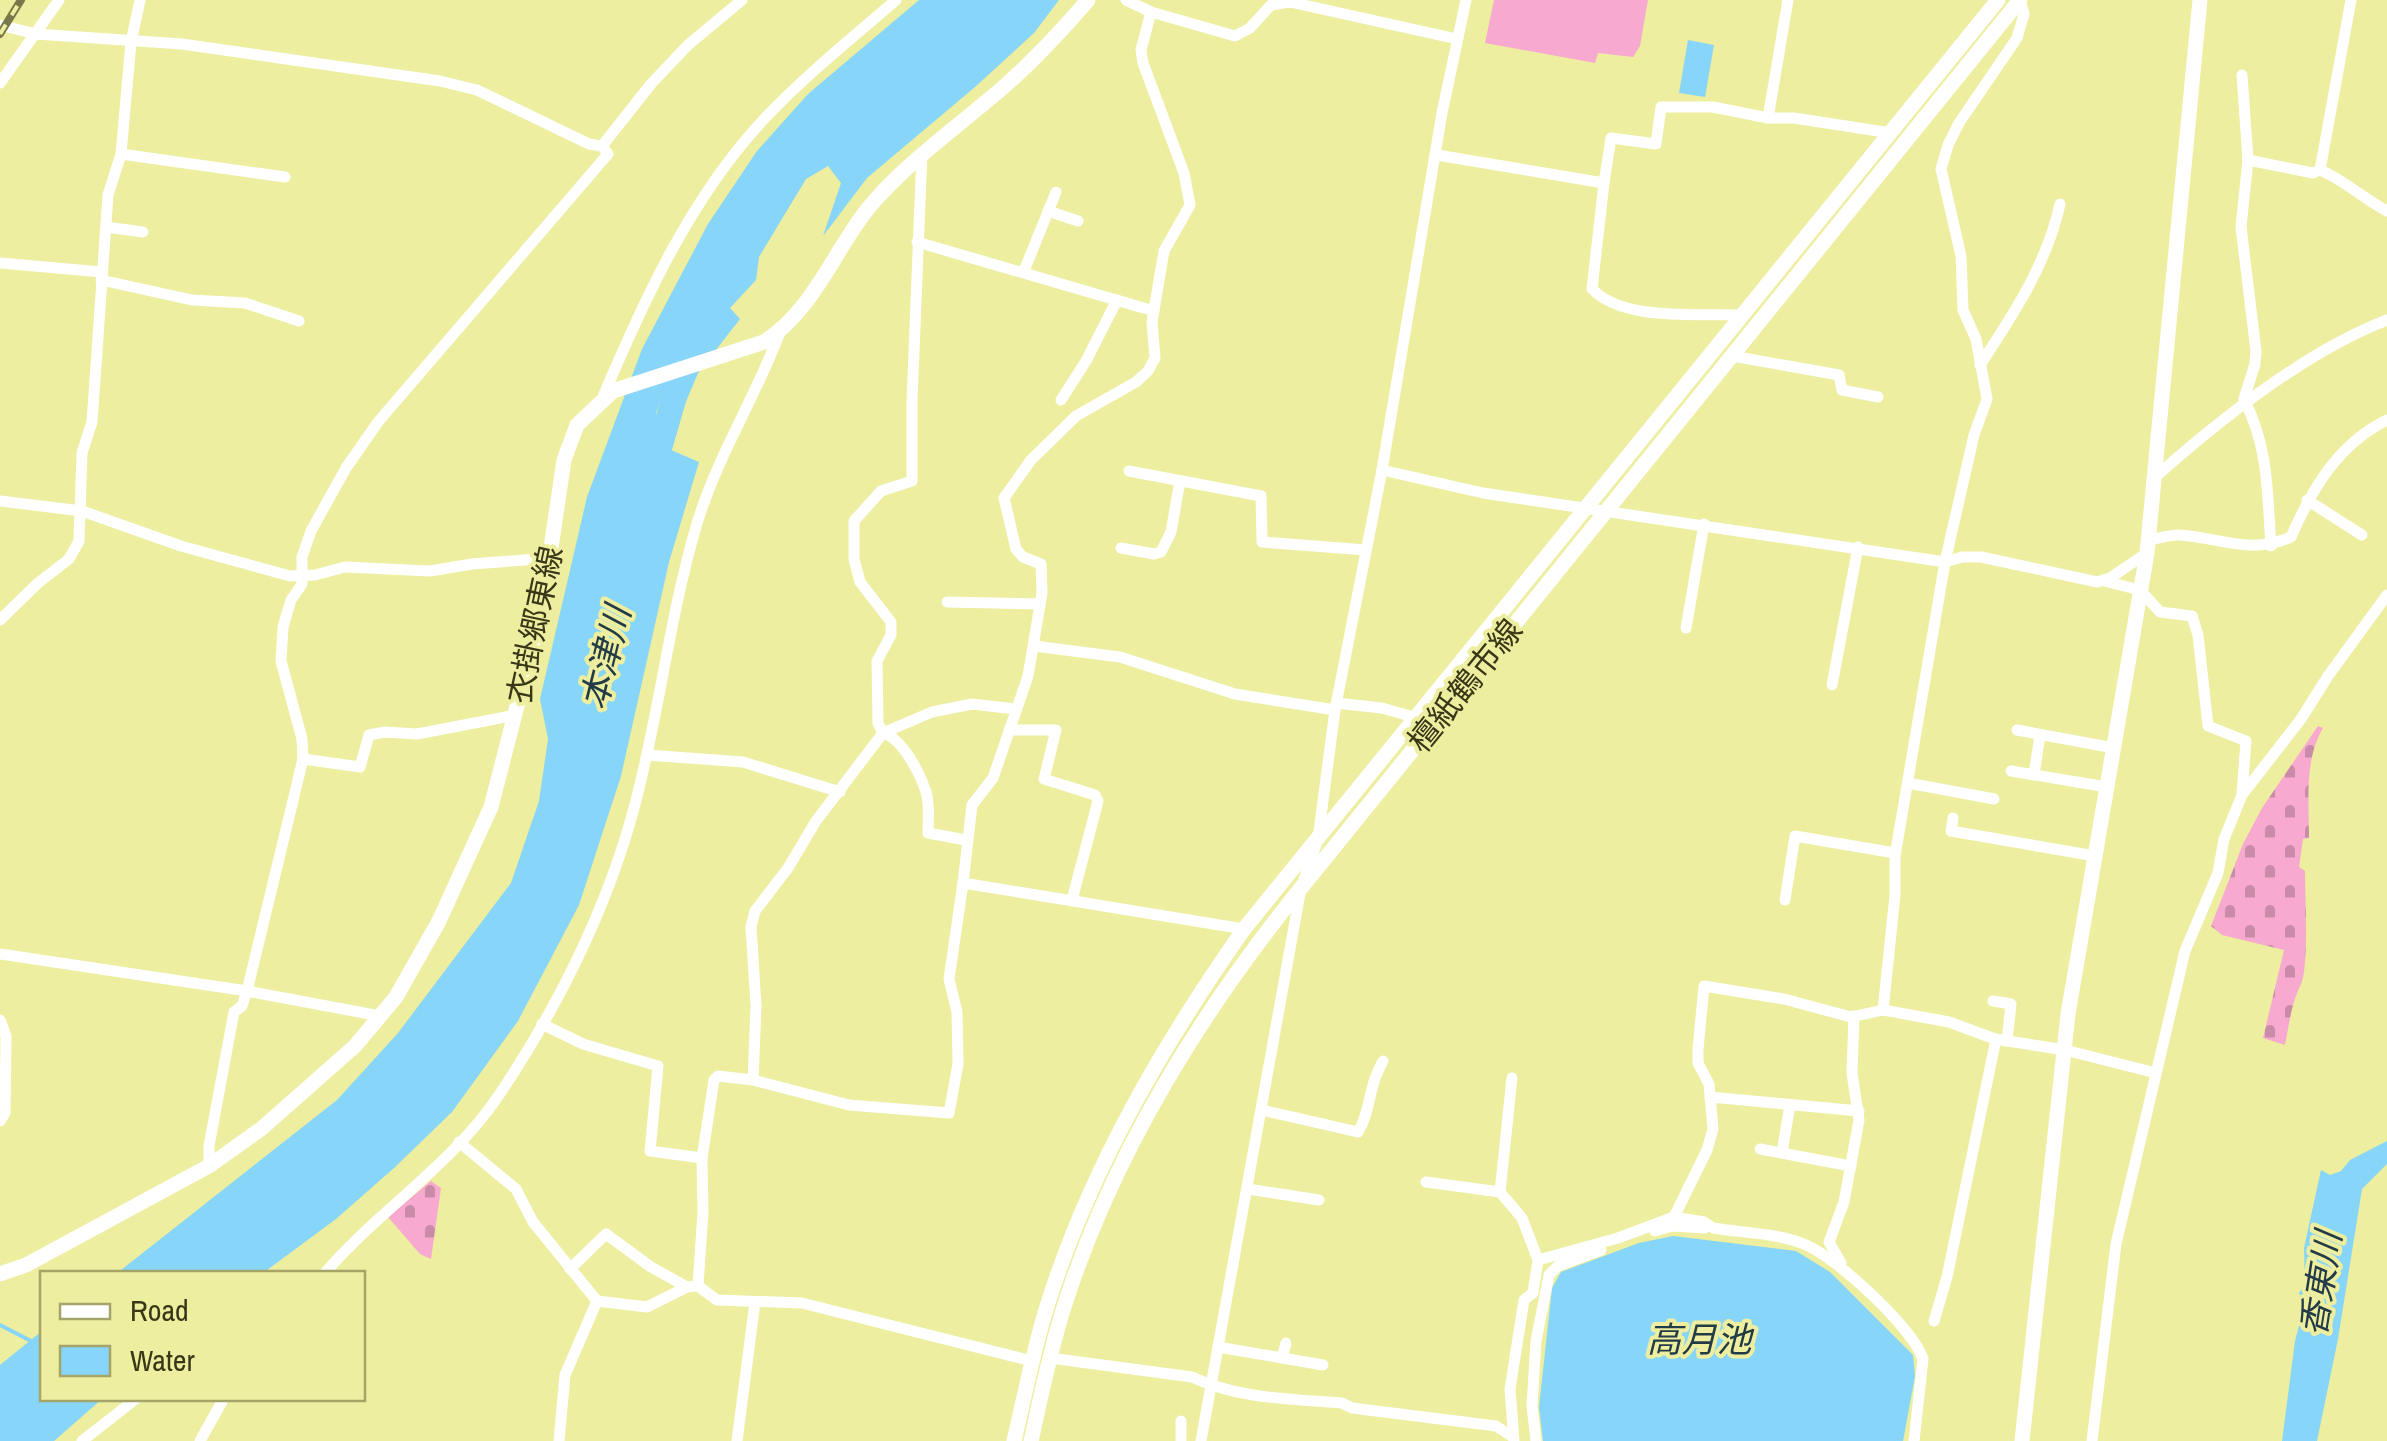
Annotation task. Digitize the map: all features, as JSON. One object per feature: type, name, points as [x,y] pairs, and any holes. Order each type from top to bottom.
[{"type":"main road","points":[[607,395],[764,342],[780,332],[821,283],[855,224],[922,153],[1008,83],[1088,0]]},
{"type":"main road","name":"檀紙鶴市線","points":[[1014,1441],[1049,1299],[1075,1229],[1160,1056],[1244,929],[1998,0]]},
{"type":"main road","name":"檀紙鶴市線","points":[[1031,1441],[1065,1304],[1134,1140],[1214,1002],[1301,888],[2020,0]]},
{"type":"main road","points":[[2022,1441],[2064,1050],[2148,546],[2200,0]]},
{"type":"main road","name":"衣掛郷東線","points":[[0,1274],[26,1265],[209,1166],[261,1129],[355,1046],[396,997],[473,851],[491,807],[551,558],[564,460],[577,425],[607,395]]},
{"type":"street","points":[[0,83],[59,0]]},
{"type":"street","points":[[0,620],[38,582],[70,559],[79,541],[82,453],[92,422],[108,195],[121,154],[131,42],[140,0]]},
{"type":"street","points":[[602,146],[688,45],[742,0]]},
{"type":"street","points":[[607,395],[689,219],[726,166],[765,118],[896,0]]},
{"type":"street","points":[[1126,0],[1151,12],[1235,36],[1250,28],[1271,5],[1290,2],[1316,3],[1457,39]]},
{"type":"street","points":[[1200,1441],[1301,888],[1318,840],[1336,707],[1466,0]]},
{"type":"street","points":[[1768,118],[1788,0]]},
{"type":"street","points":[[1883,1010],[1896,853],[1944,562],[1974,435],[1987,399],[1976,339],[1963,310],[1960,256],[1941,169],[1959,122],[2017,38],[2024,14],[2020,0]]},
{"type":"street","points":[[2320,170],[2352,0]]},
{"type":"street","points":[[692,1287],[703,1212],[702,1158],[714,1080],[718,1076],[753,1080],[849,1105],[949,1113],[958,1064],[957,1012],[950,980],[966,840],[972,806],[993,778],[1028,676],[1044,571],[1042,564],[1023,557],[1016,549],[1004,498],[1031,460],[1076,416],[1148,372],[1155,358],[1154,311],[1164,251],[1190,205],[1184,173],[1143,64],[1141,50],[1151,12]]},
{"type":"street","points":[[0,25],[36,34],[182,44],[440,81],[476,90],[589,144],[602,146],[608,154],[378,422],[310,531],[302,557],[304,576],[291,600],[284,626],[281,661],[302,739],[303,758],[247,991],[242,1006],[234,1012],[209,1146],[209,1166]]},
{"type":"street","points":[[2242,74],[2248,160],[2241,226],[2256,351],[2246,402],[2258,424],[2265,454],[2271,546]]},
{"type":"street","points":[[1742,315],[1676,317],[1602,300],[1592,289],[1611,138],[1656,144],[1660,107],[1712,107],[1891,133]]},
{"type":"street","points":[[882,733],[878,723],[877,661],[891,635],[892,622],[860,582],[854,559],[854,521],[881,490],[912,481],[922,153]]},
{"type":"street","points":[[121,154],[285,177]]},
{"type":"street","points":[[1437,155],[1604,183]]},
{"type":"street","points":[[2248,160],[2312,173],[2320,170],[2387,210]]},
{"type":"street","points":[[1024,271],[1056,192]]},
{"type":"street","points":[[1980,365],[2010,321],[2052,240],[2060,204]]},
{"type":"street","points":[[1048,211],[1078,221]]},
{"type":"street","points":[[106,228],[144,232]]},
{"type":"street","points":[[917,242],[1154,311]]},
{"type":"street","points":[[0,264],[101,276],[192,300],[245,303],[299,322]]},
{"type":"street","points":[[1061,400],[1117,300]]},
{"type":"street","points":[[2152,480],[2246,402],[2356,334],[2387,320]]},
{"type":"street","points":[[327,1271],[488,1112],[542,1024],[606,894],[647,756],[696,527],[714,471],[780,332]]},
{"type":"street","points":[[1732,356],[1838,375],[1842,390],[1878,397]]},
{"type":"street","points":[[2104,581],[2148,546],[2175,534],[2243,546],[2271,546],[2291,538],[2308,500],[2332,464],[2356,439],[2387,420]]},
{"type":"street","points":[[1129,470],[1260,496],[1262,542],[1366,550]]},
{"type":"street","points":[[1382,470],[1483,493],[1944,562],[1982,557],[2140,590],[2160,612],[2192,616],[2198,635],[2208,726],[2246,742],[2242,796]]},
{"type":"street","points":[[1121,548],[1161,552],[1171,532],[1180,482]]},
{"type":"street","points":[[2308,500],[2362,536]]},
{"type":"street","points":[[0,501],[82,511],[180,546],[304,576],[345,567],[430,572],[472,564],[551,558]]},
{"type":"street","points":[[1686,628],[1704,524]]},
{"type":"street","points":[[1832,686],[1858,547]]},
{"type":"street","points":[[2092,1441],[2116,1244],[2186,952],[2218,873],[2224,839],[2242,796],[2387,595]]},
{"type":"street","points":[[946,602],[1040,604]]},
{"type":"street","points":[[1034,646],[1120,657],[1235,694],[1336,707],[1382,708],[1417,718]]},
{"type":"street","points":[[753,1080],[756,1020],[751,928],[755,911],[882,733],[932,712],[972,704],[1014,709]]},
{"type":"street","points":[[303,758],[360,767],[369,735],[417,734],[516,715]]},
{"type":"street","points":[[1010,730],[1056,730],[1044,778],[1087,791],[1098,801],[1072,900]]},
{"type":"street","points":[[2017,730],[2114,748]]},
{"type":"street","points":[[882,733],[891,735],[900,746],[926,789],[928,833],[966,840]]},
{"type":"street","points":[[2034,774],[2040,734]]},
{"type":"street","points":[[647,756],[743,762],[840,792]]},
{"type":"street","points":[[2011,770],[2107,787]]},
{"type":"street","points":[[1908,783],[1994,799]]},
{"type":"street","points":[[1953,818],[1951,831],[2095,856]]},
{"type":"street","points":[[1785,900],[1795,836],[1896,853]]},
{"type":"street","points":[[963,883],[1244,929]]},
{"type":"street","points":[[0,954],[247,991],[380,1016]]},
{"type":"street","points":[[1674,1217],[1707,1150],[1713,1129],[1710,1096],[1698,1048],[1704,986],[1784,998],[1854,1016],[1883,1010],[1948,1022],[2001,1040],[2064,1050],[2156,1074]]},
{"type":"street","points":[[1934,1320],[2011,1004],[1993,1001]]},
{"type":"street","points":[[1846,1273],[1828,1242],[1844,1202],[1858,1111],[1852,1073],[1854,1016]]},
{"type":"street","points":[[0,1020],[6,1036],[5,1112],[0,1121]]},
{"type":"street","points":[[542,1024],[584,1044],[658,1066],[650,1150],[702,1158]]},
{"type":"street","points":[[1262,1110],[1358,1132],[1372,1079],[1384,1061]]},
{"type":"street","points":[[1500,1192],[1512,1078]]},
{"type":"street","points":[[1710,1096],[1858,1111]]},
{"type":"street","points":[[1782,1152],[1790,1105]]},
{"type":"street","points":[[459,1142],[516,1190],[533,1222],[597,1301],[647,1307],[692,1287]]},
{"type":"street","points":[[1760,1149],[1850,1166]]},
{"type":"street","points":[[1426,1182],[1500,1192],[1522,1218],[1538,1260],[1533,1292],[1524,1300],[1510,1389],[1514,1439]]},
{"type":"street","points":[[1248,1189],[1319,1200]]},
{"type":"street","points":[[1536,1441],[1532,1406],[1536,1341],[1549,1275],[1558,1266],[1605,1248],[1618,1238],[1674,1217],[1704,1222],[1714,1228]]},
{"type":"street","points":[[1538,1260],[1672,1226],[1714,1228],[1804,1244],[1880,1302],[1920,1348],[1924,1369],[1914,1441]]},
{"type":"street","points":[[570,1269],[606,1234],[651,1267],[717,1300],[802,1304],[1032,1362]]},
{"type":"street","points":[[559,1441],[565,1375],[597,1301]]},
{"type":"street","points":[[737,1441],[756,1302]]},
{"type":"street","points":[[1282,1358],[1286,1343]]},
{"type":"street","points":[[1218,1348],[1322,1365]]},
{"type":"street","points":[[1050,1358],[1192,1378],[1211,1386],[1496,1426],[1514,1439]]},
{"type":"street","points":[[82,1441],[133,1401]]},
{"type":"street","points":[[200,1441],[222,1401]]},
{"type":"street","points":[[1181,1441],[1178,1440],[1182,1421]]},
{"type":"green space","points":[[1494,0],[1648,0],[1640,46],[1633,57],[1598,53],[1595,63],[1485,43]]},
{"type":"green space","points":[[2318,726],[2323,728],[2310,767],[2309,838],[2303,839],[2299,867],[2305,871],[2305,962],[2285,1045],[2263,1038],[2284,950],[2222,935],[2211,926],[2243,844],[2262,808]]},
{"type":"green space","points":[[431,1181],[441,1188],[431,1259],[420,1254],[388,1217]]},
{"type":"water","points":[[919,0],[1059,0],[1034,33],[867,178],[823,236],[841,183],[828,166],[806,179],[759,257],[756,280],[730,308],[740,319],[687,387],[664,391],[656,413],[657,440],[699,462],[669,562],[621,776],[579,905],[518,1021],[452,1112],[336,1219],[266,1271],[120,1271],[337,1100],[398,1033],[511,883],[539,801],[548,739],[540,699],[587,497],[642,349],[708,224],[757,151],[808,94]]},
{"type":"water","points":[[1688,40],[1714,45],[1705,97],[1679,93]]},
{"type":"water","name":"香東川","points":[[2387,1141],[2387,1164],[2362,1189],[2317,1441],[2282,1441],[2295,1341],[2304,1307],[2299,1293],[2305,1284],[2304,1248],[2321,1170],[2330,1175],[2341,1171],[2350,1160]]},
{"type":"water","name":"高月池","points":[[1673,1236],[1796,1251],[1830,1272],[1913,1355],[1915,1376],[1903,1441],[1543,1441],[1539,1407],[1552,1288],[1561,1272],[1639,1243]]},
{"type":"water","points":[[40,1333],[40,1401],[100,1401],[54,1441],[0,1441],[0,1365]]},
{"type":"waterway","name":"本津川","points":[[652,474],[674,398],[690,360]]},
{"type":"waterway","points":[[0,1325],[31,1341]]},
{"type":"railway","points":[[0,34],[21,0]]}]
